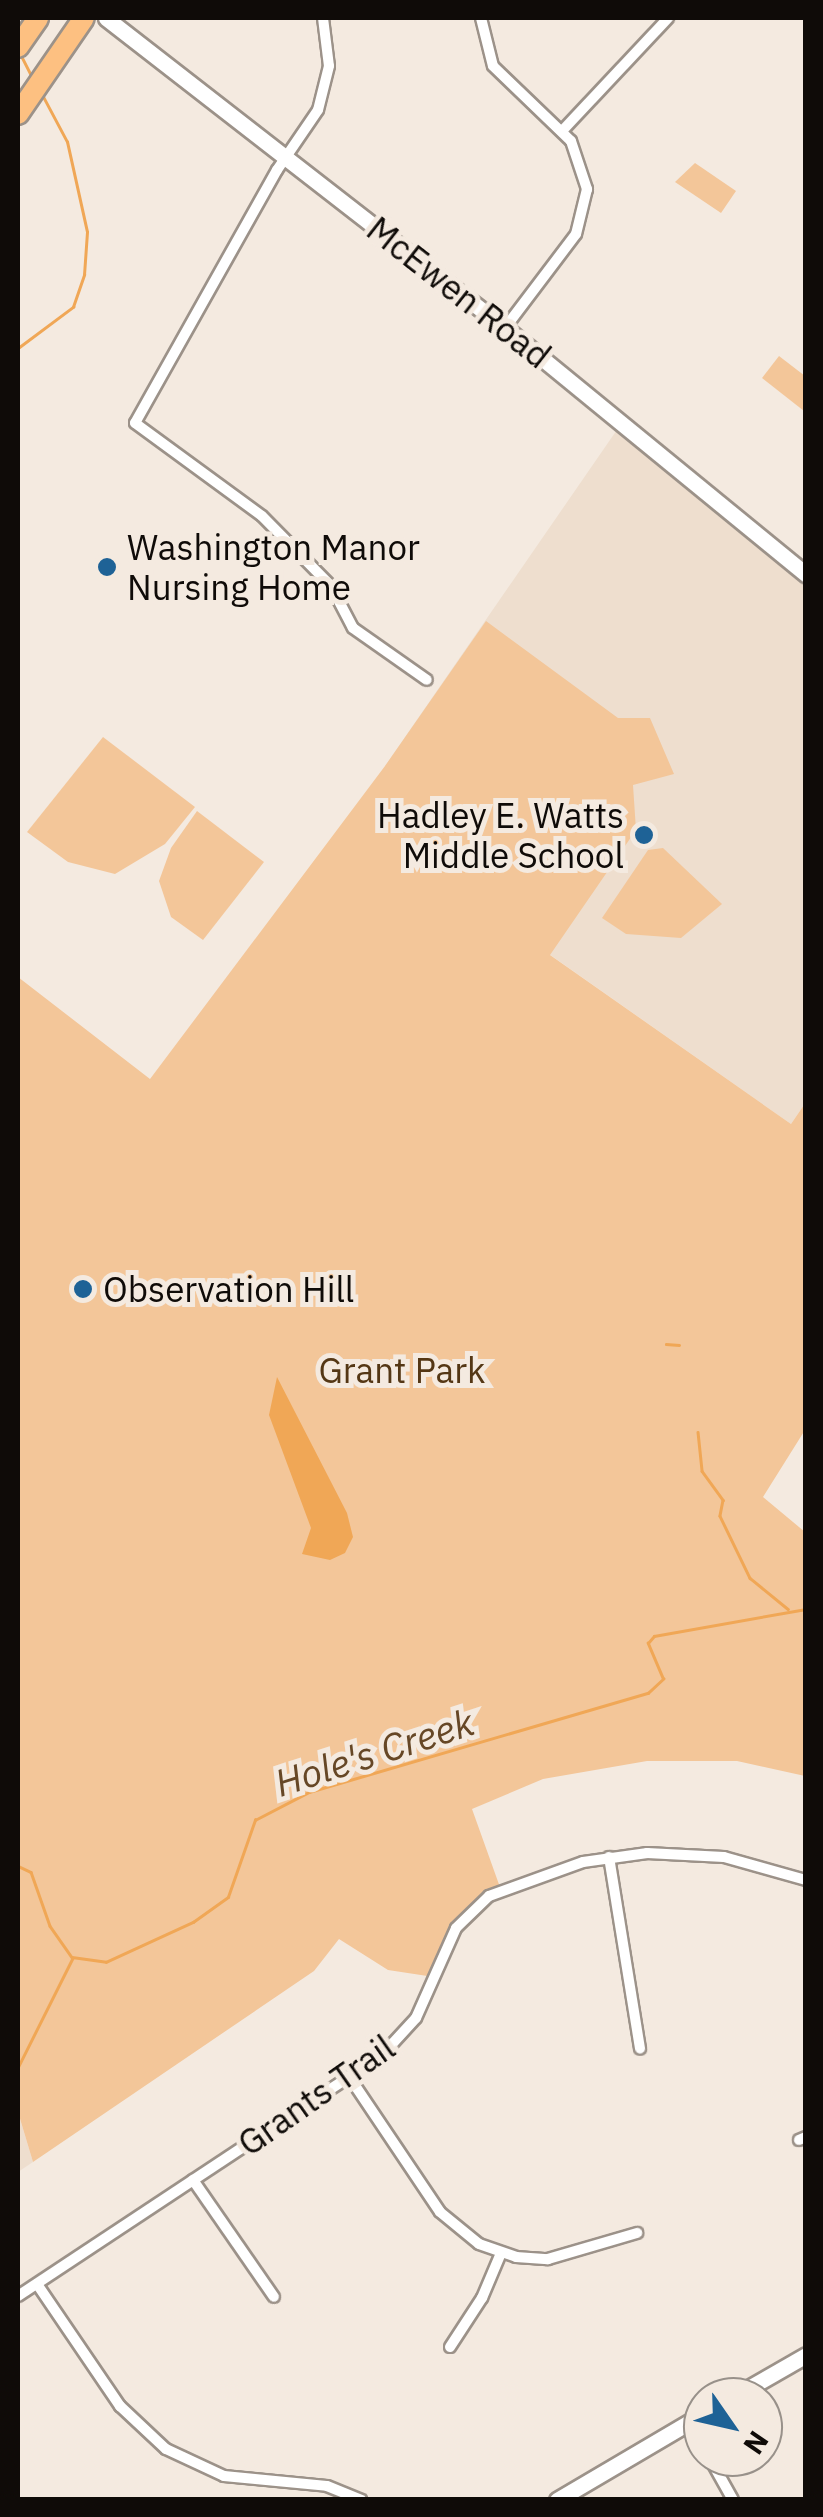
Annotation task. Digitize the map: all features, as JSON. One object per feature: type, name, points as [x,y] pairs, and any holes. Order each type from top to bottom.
[{"type":"highway","points":[[18,114],[84,18]]},
{"type":"highway","points":[[18,46],[36,20]]},
{"type":"street","name":"McEwen Road","points":[[106,18],[505,328],[806,574]]},
{"type":"street","points":[[323,18],[325,92],[136,423],[262,516],[331,586],[353,628],[427,680]]},
{"type":"street","points":[[481,18],[494,66],[562,131],[586,177],[582,222],[505,328]]},
{"type":"street","points":[[562,131],[668,18]]},
{"type":"street","name":"Grants Trail","points":[[18,2296],[350,2078],[407,2030],[448,1942],[475,1906],[501,1890],[609,1856],[703,1854],[806,1880]]},
{"type":"street","points":[[609,1856],[640,2049]]},
{"type":"street","points":[[350,2078],[440,2212],[501,2253],[564,2256],[637,2234]]},
{"type":"street","points":[[193,2180],[274,2297]]},
{"type":"street","points":[[450,2347],[501,2253]]},
{"type":"street","points":[[37,2284],[120,2406],[166,2448],[224,2476],[327,2486],[361,2500]]},
{"type":"street","points":[[767,2377],[806,2355]]},
{"type":"street","points":[[557,2500],[683,2426]]},
{"type":"street","points":[[721,2477],[734,2500]]},
{"type":"shaded area","name":"Hadley E. Watts Middle School","points":[[621,424],[805,574],[806,1102],[791,1124],[549,954],[580,903],[385,766]]},
{"type":"shaded area","points":[[277,1377],[347,1513],[353,1537],[345,1553],[330,1560],[302,1554],[311,1528],[269,1415]]},
{"type":"shaded area","points":[[18,2112],[33,2162],[18,2172]]},
{"type":"green space","points":[[695,163],[736,191],[721,213],[675,182]]},
{"type":"green space","points":[[779,356],[805,376],[804,411],[762,378]]},
{"type":"green space","name":"Grant Park","points":[[486,621],[618,718],[650,718],[674,774],[633,785],[636,830],[550,955],[791,1124],[806,1102],[805,1430],[763,1497],[805,1532],[805,1776],[737,1761],[647,1761],[543,1779],[472,1809],[501,1890],[465,1916],[434,1977],[388,1970],[339,1939],[314,1971],[33,2162],[18,2112],[18,977],[150,1079],[385,766]]},
{"type":"green space","points":[[103,737],[195,807],[165,844],[115,874],[68,862],[27,832]]},
{"type":"green space","points":[[197,811],[264,862],[203,940],[171,917],[159,881],[171,848]]},
{"type":"green space","points":[[663,848],[722,904],[681,938],[626,934],[602,918],[648,850]]},
{"type":"waterway","name":"Hole's Creek","points":[[21,55],[33,79]]},
{"type":"waterway","name":"Hole's Creek","points":[[18,348],[73,307],[84,275],[87,232],[67,142],[42,95]]},
{"type":"waterway","points":[[666,1344],[679,1345]]},
{"type":"waterway","points":[[698,1432],[702,1471],[723,1500],[720,1516],[750,1578],[788,1609]]},
{"type":"waterway","name":"Hole's Creek","points":[[18,1866],[31,1872],[50,1926],[72,1957],[106,1962],[193,1922],[228,1897],[255,1820],[309,1792],[648,1693],[663,1679],[648,1643],[654,1636],[806,1609]]},
{"type":"waterway","points":[[18,2067],[72,1959]]},
{"type":"place","name":"Washington Manor Nursing Home","points":[[107,567]]},
{"type":"place","name":"Hadley E. Watts Middle School","points":[[644,835]]},
{"type":"place","name":"Observation Hill","points":[[83,1289]]}]
